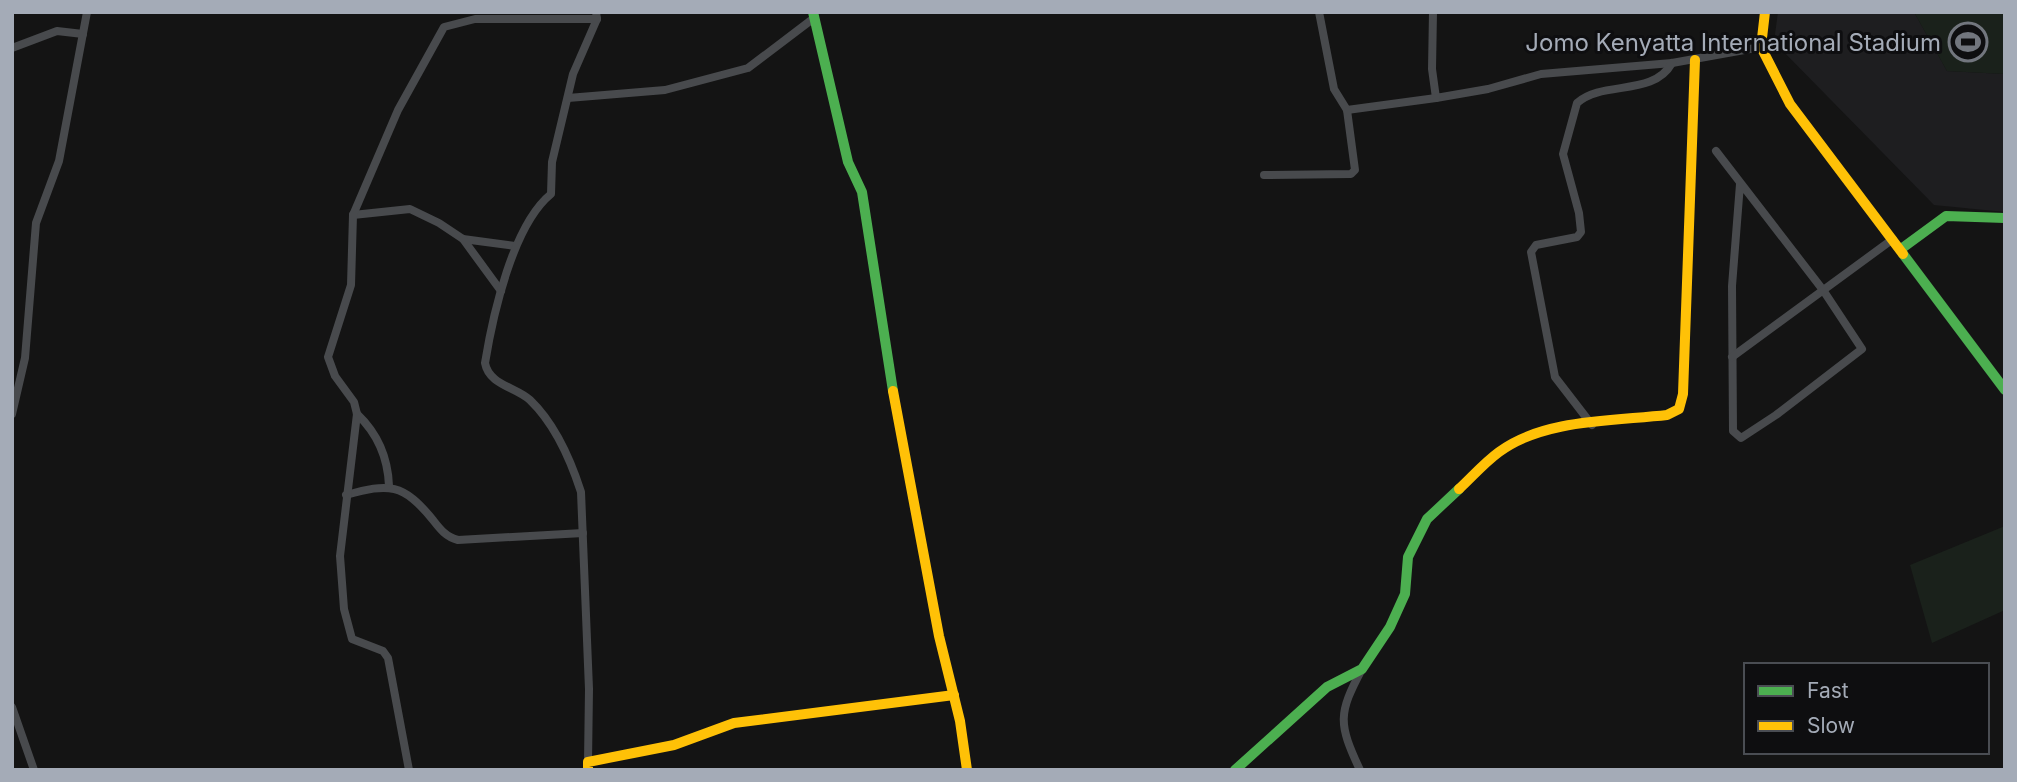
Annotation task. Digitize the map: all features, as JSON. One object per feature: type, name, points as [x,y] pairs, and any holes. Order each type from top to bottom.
[{"type":"street","points":[[12,414],[25,358],[36,223],[59,161],[87,12]]},
{"type":"street","points":[[1264,175],[1353,173],[1346,110],[1334,89],[1318,12]]},
{"type":"street","points":[[1433,12],[1432,69],[1436,98]]},
{"type":"street","points":[[1765,12],[1761,47],[1790,104],[1901,248],[2005,390]]},
{"type":"street","points":[[568,98],[665,90],[748,68],[813,15],[848,162],[862,192],[884,342],[967,770]]},
{"type":"street","points":[[410,770],[388,658],[383,651],[365,647],[352,639],[344,609],[340,556],[357,414],[354,402],[335,376],[328,356],[351,285],[353,215],[398,110],[444,27],[475,19],[597,16],[573,75],[552,162],[551,194],[538,204],[532,221],[515,246],[501,291],[488,348],[486,370],[497,381],[530,400],[562,448],[581,492],[589,689],[588,766],[674,745],[734,723],[954,695]]},
{"type":"street","points":[[12,48],[57,31],[83,34]]},
{"type":"street","points":[[1346,110],[1488,89],[1541,74],[1672,63],[1761,47]]},
{"type":"street","points":[[1360,770],[1343,724],[1343,708],[1362,669],[1390,627],[1405,594],[1408,557],[1427,519],[1512,443],[1539,432],[1675,413],[1682,401],[1695,60]]},
{"type":"street","points":[[1592,425],[1555,377],[1531,252],[1536,245],[1577,237],[1581,232],[1579,213],[1563,153],[1577,103],[1593,94],[1659,79],[1672,63]]},
{"type":"street","points":[[1716,151],[1823,290],[1862,351],[1742,438],[1736,436],[1733,431],[1732,358],[1732,286],[1740,184]]},
{"type":"street","points":[[353,215],[410,209],[439,223],[464,239],[501,291]]},
{"type":"street","points":[[1901,248],[1946,216],[2005,218]]},
{"type":"street","points":[[464,239],[515,246]]},
{"type":"street","points":[[1732,358],[1893,239]]},
{"type":"street","points":[[357,414],[366,423],[385,458],[388,486]]},
{"type":"street","points":[[346,495],[388,486],[408,496],[444,534],[454,539],[583,533]]},
{"type":"street","points":[[1235,770],[1327,687],[1362,669]]},
{"type":"street","points":[[12,707],[34,770]]},
{"type":"shaded area","points":[[1778,12],[1914,12],[1947,71],[2005,74],[2005,212],[1934,205],[1774,42]]},
{"type":"shaded area","name":"Jomo Kenyatta International Stadium","points":[[1914,12],[2005,12],[2005,74],[1947,71]]},
{"type":"shaded area","points":[[2005,526],[2005,610],[1932,643],[1910,565]]},
{"type":"traffic: fast","points":[[813,12],[848,162],[862,192],[893,391]]},
{"type":"traffic: fast","points":[[1901,249],[1946,216],[2005,218]]},
{"type":"traffic: fast","points":[[1903,254],[2005,390]]},
{"type":"traffic: fast","points":[[1235,770],[1327,687],[1362,669],[1390,627],[1405,594],[1408,557],[1427,519],[1459,489]]},
{"type":"traffic: slow","points":[[1765,12],[1761,47],[1790,104],[1903,254]]},
{"type":"traffic: slow","points":[[1459,489],[1499,452],[1536,433],[1580,423],[1667,415],[1679,409],[1683,394],[1695,60]]},
{"type":"traffic: slow","points":[[893,391],[939,636],[960,721],[967,770]]},
{"type":"traffic: slow","points":[[588,770],[588,762],[674,745],[734,723],[954,695]]},
{"type":"place","name":"Jomo Kenyatta International Stadium","points":[[1968,42]]}]
